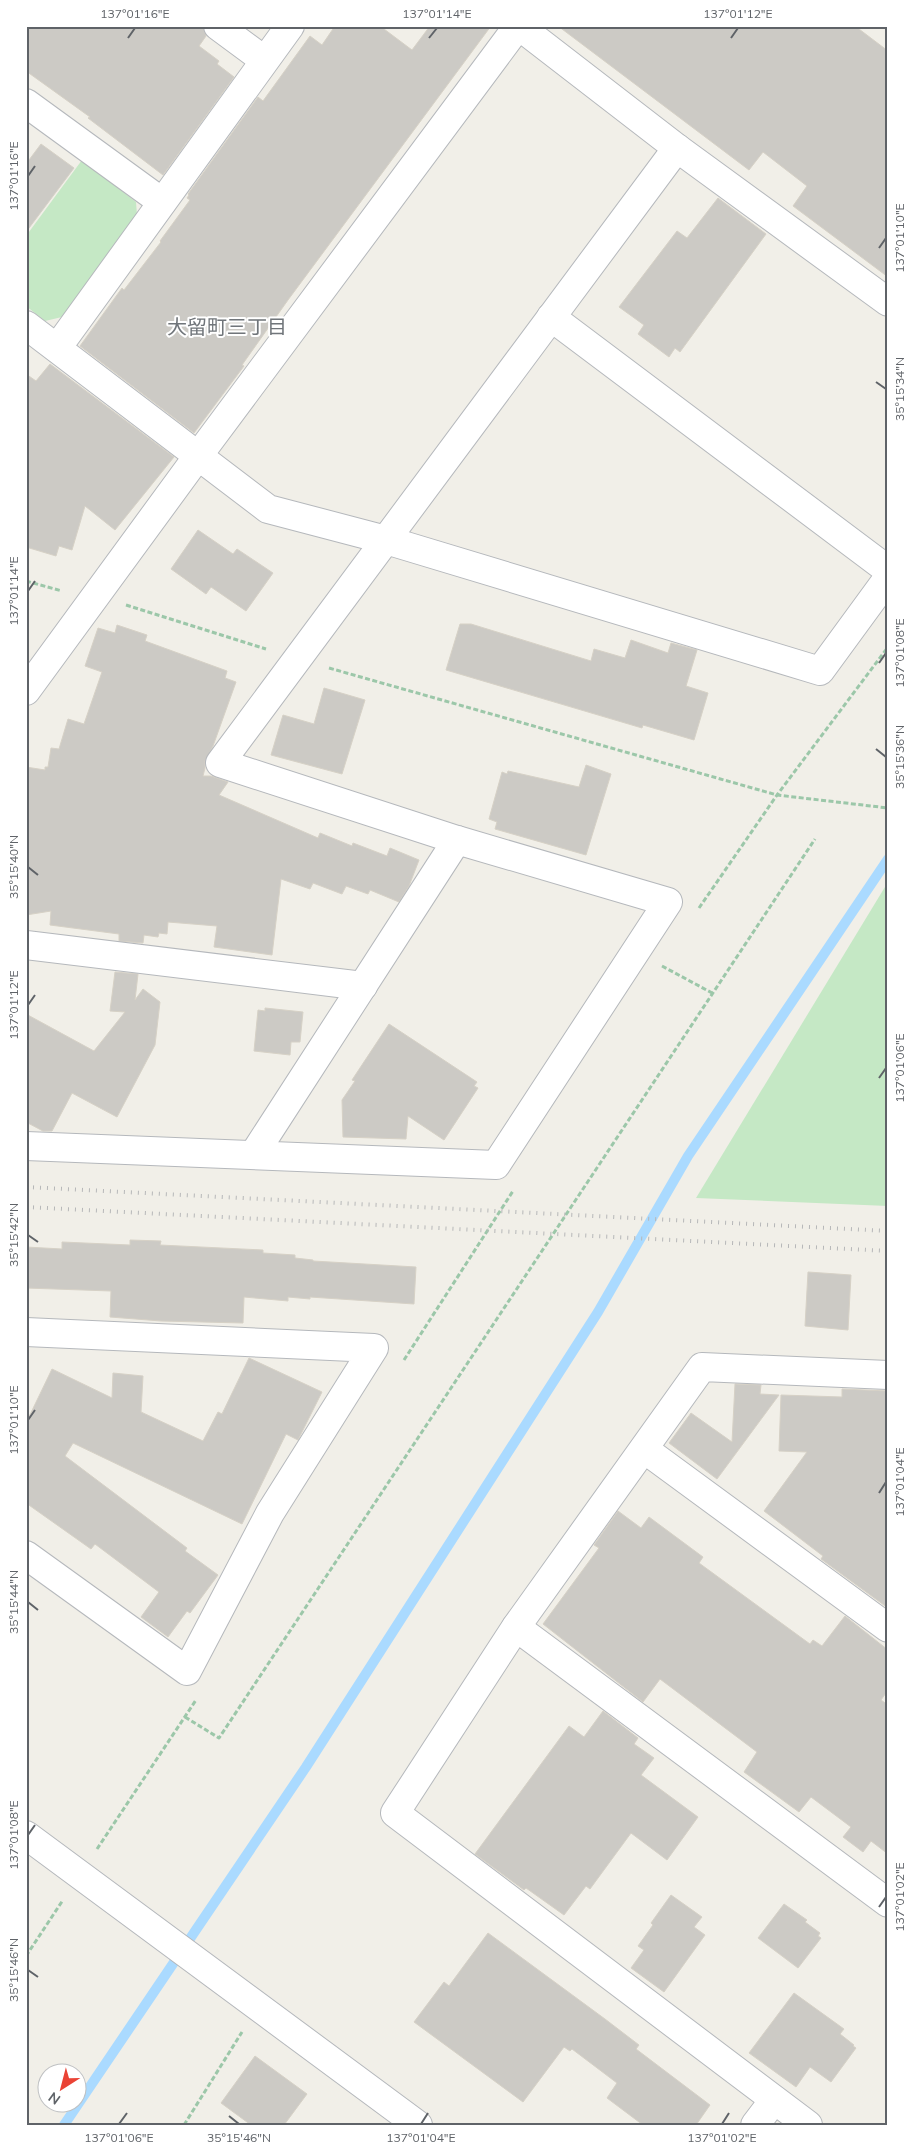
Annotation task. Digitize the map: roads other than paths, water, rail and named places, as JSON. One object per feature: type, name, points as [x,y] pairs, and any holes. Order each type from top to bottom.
[{"type":"street","points":[[218,26],[264,60]]},
{"type":"street","points":[[57,348],[290,26]]},
{"type":"street","points":[[26,691],[518,26],[677,148],[888,302]]},
{"type":"street","points":[[26,103],[162,202]]},
{"type":"street","points":[[26,1146],[496,1165],[668,902],[457,840],[220,763],[677,148]]},
{"type":"street","points":[[551,317],[888,570]]},
{"type":"street","points":[[26,325],[268,509],[386,540],[820,671],[888,578]]},
{"type":"street","points":[[254,1154],[457,840]]},
{"type":"street","points":[[26,945],[362,986]]},
{"type":"street","points":[[26,1332],[374,1348],[270,1513],[187,1671],[26,1555]]},
{"type":"street","points":[[808,2125],[395,1813],[516,1628],[702,1367],[888,1374]]},
{"type":"street","points":[[644,1448],[888,1628]]},
{"type":"street","points":[[516,1628],[888,1903]]},
{"type":"street","points":[[26,1835],[80,1873],[418,2125]]},
{"type":"street","points":[[755,2125],[774,2100]]},
{"type":"waterway","points":[[64,2125],[306,1767],[598,1312],[688,1156],[888,859]]},
{"type":"railway","points":[[26,1187],[888,1231]]},
{"type":"railway","points":[[26,1207],[888,1251]]},
{"type":"district","name":"大留町三丁目","points":[[227,327]]}]
